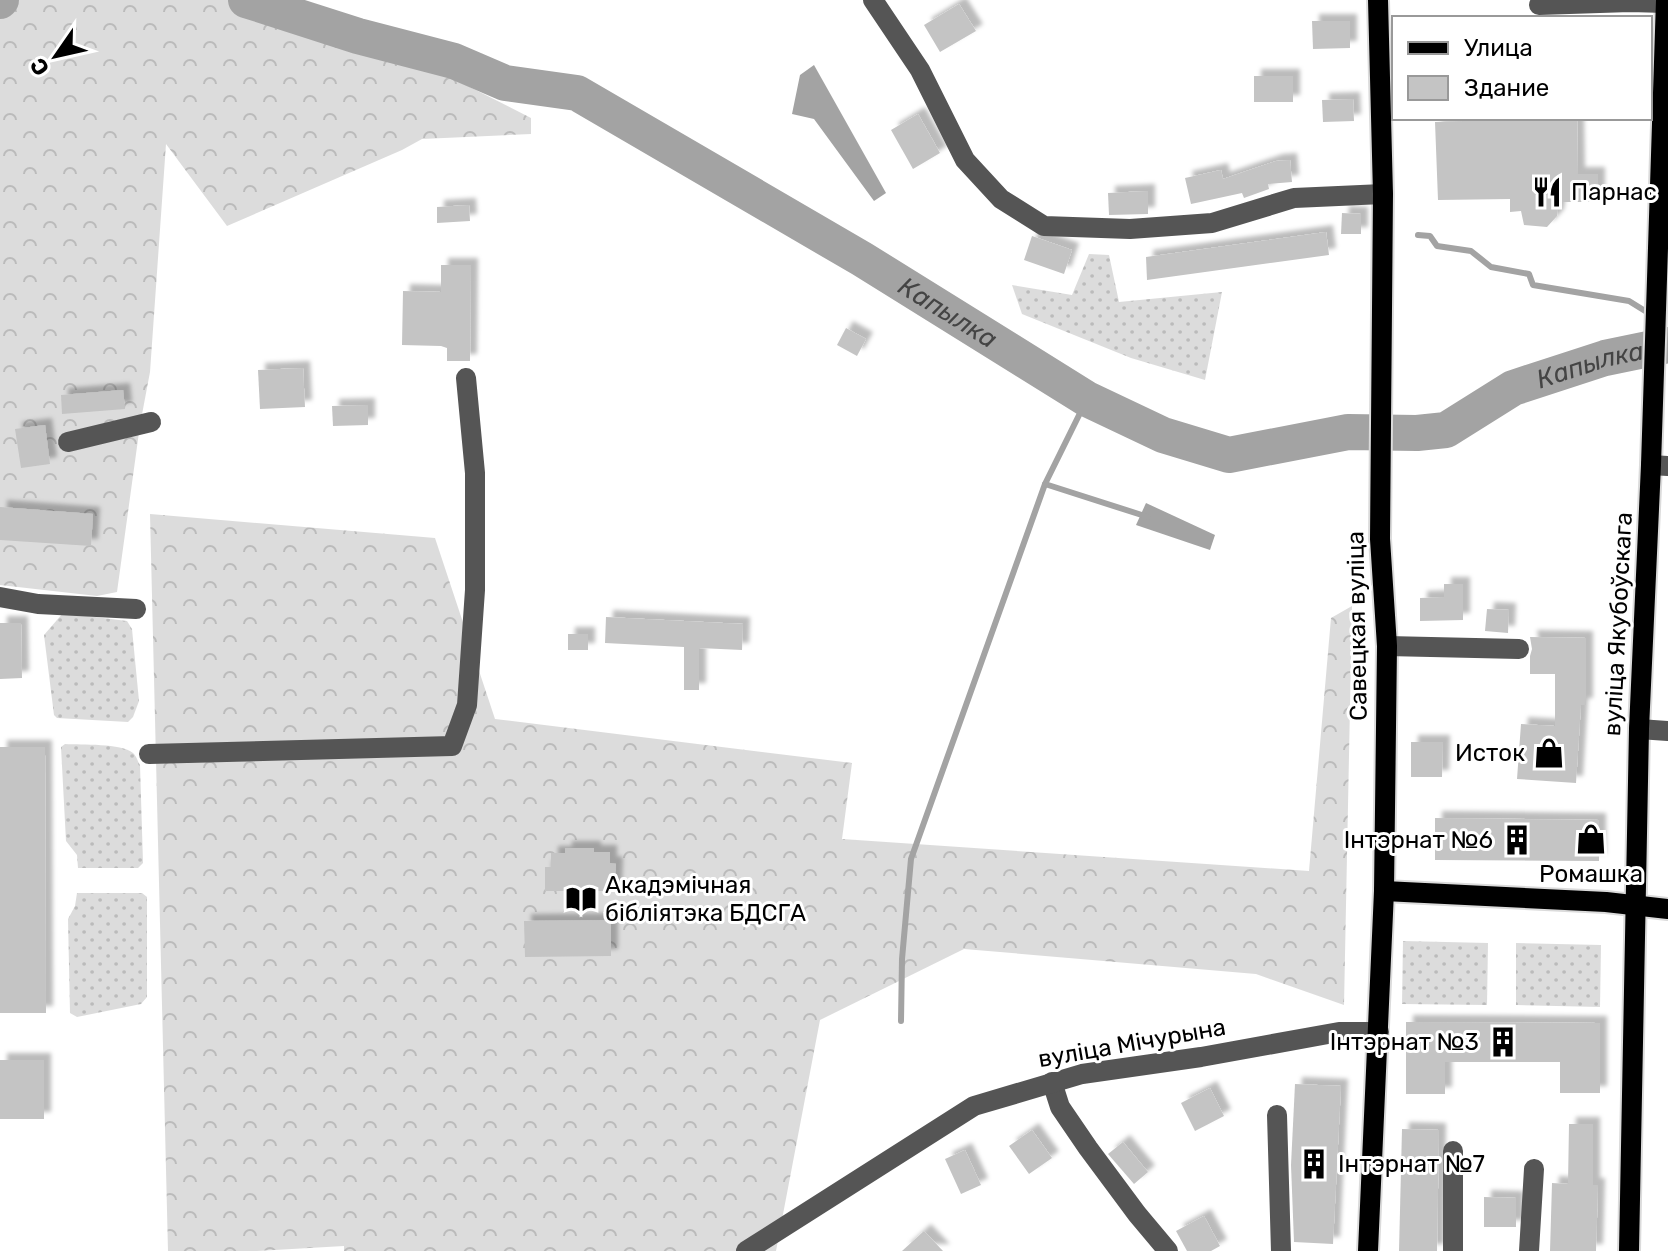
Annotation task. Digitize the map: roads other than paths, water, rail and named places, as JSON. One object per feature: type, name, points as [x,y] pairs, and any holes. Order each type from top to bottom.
[{"type":"main road","name":"Савецкая вуліца","points":[[1368,1251],[1384,891],[1387,646],[1380,539],[1387,28],[1378,0]]},
{"type":"main road","name":"вуліца Якубоўскага","points":[[1629,1251],[1639,729],[1660,466],[1654,386],[1666,2]]},
{"type":"main road","points":[[1384,891],[1606,902],[1668,909]]},
{"type":"street","points":[[873,0],[920,70],[965,160],[1001,199],[1044,226],[1130,229],[1212,223],[1294,198],[1383,194]]},
{"type":"street","points":[[1539,5],[1666,2]]},
{"type":"street","points":[[149,754],[452,746],[467,705],[475,590],[475,473],[466,378]]},
{"type":"street","points":[[68,442],[151,422]]},
{"type":"street","points":[[0,597],[38,604],[136,609]]},
{"type":"street","points":[[1387,646],[1519,649]]},
{"type":"street","points":[[1639,729],[1668,731]]},
{"type":"street","name":"вуліца Мічурына","points":[[746,1251],[974,1106],[1082,1074],[1201,1057],[1339,1032],[1379,1032]]},
{"type":"street","points":[[1052,1082],[1060,1107],[1088,1148],[1168,1251]]},
{"type":"street","points":[[1277,1115],[1281,1251]]},
{"type":"street","points":[[1453,1151],[1453,1251]]},
{"type":"street","points":[[1529,1251],[1534,1169]]},
{"type":"waterway","name":"Капылка","points":[[246,0],[358,36],[454,61],[505,83],[577,93],[862,259],[1087,399],[1163,435],[1229,455],[1348,432],[1417,433],[1446,430],[1513,388],[1605,358],[1668,345]]},
{"type":"waterway","points":[[1418,235],[1430,236],[1437,246],[1471,251],[1491,267],[1529,274],[1533,285],[1629,301],[1650,314]]},
{"type":"waterway","points":[[901,1021],[902,959],[911,859],[1045,484],[1087,399]]},
{"type":"waterway","points":[[1045,484],[1148,517]]},
{"type":"place","name":"Парнас","points":[[1547,192]]},
{"type":"place","name":"Исток","points":[[1549,753]]},
{"type":"place","name":"Ромашка","points":[[1591,839]]},
{"type":"place","name":"Інтэрнат №6","points":[[1517,840]]},
{"type":"place","name":"Акадэмічная бібліятэка БДСГА","points":[[581,899]]},
{"type":"place","name":"Інтэрнат №3","points":[[1503,1042]]},
{"type":"place","name":"Інтэрнат №7","points":[[1314,1164]]}]
